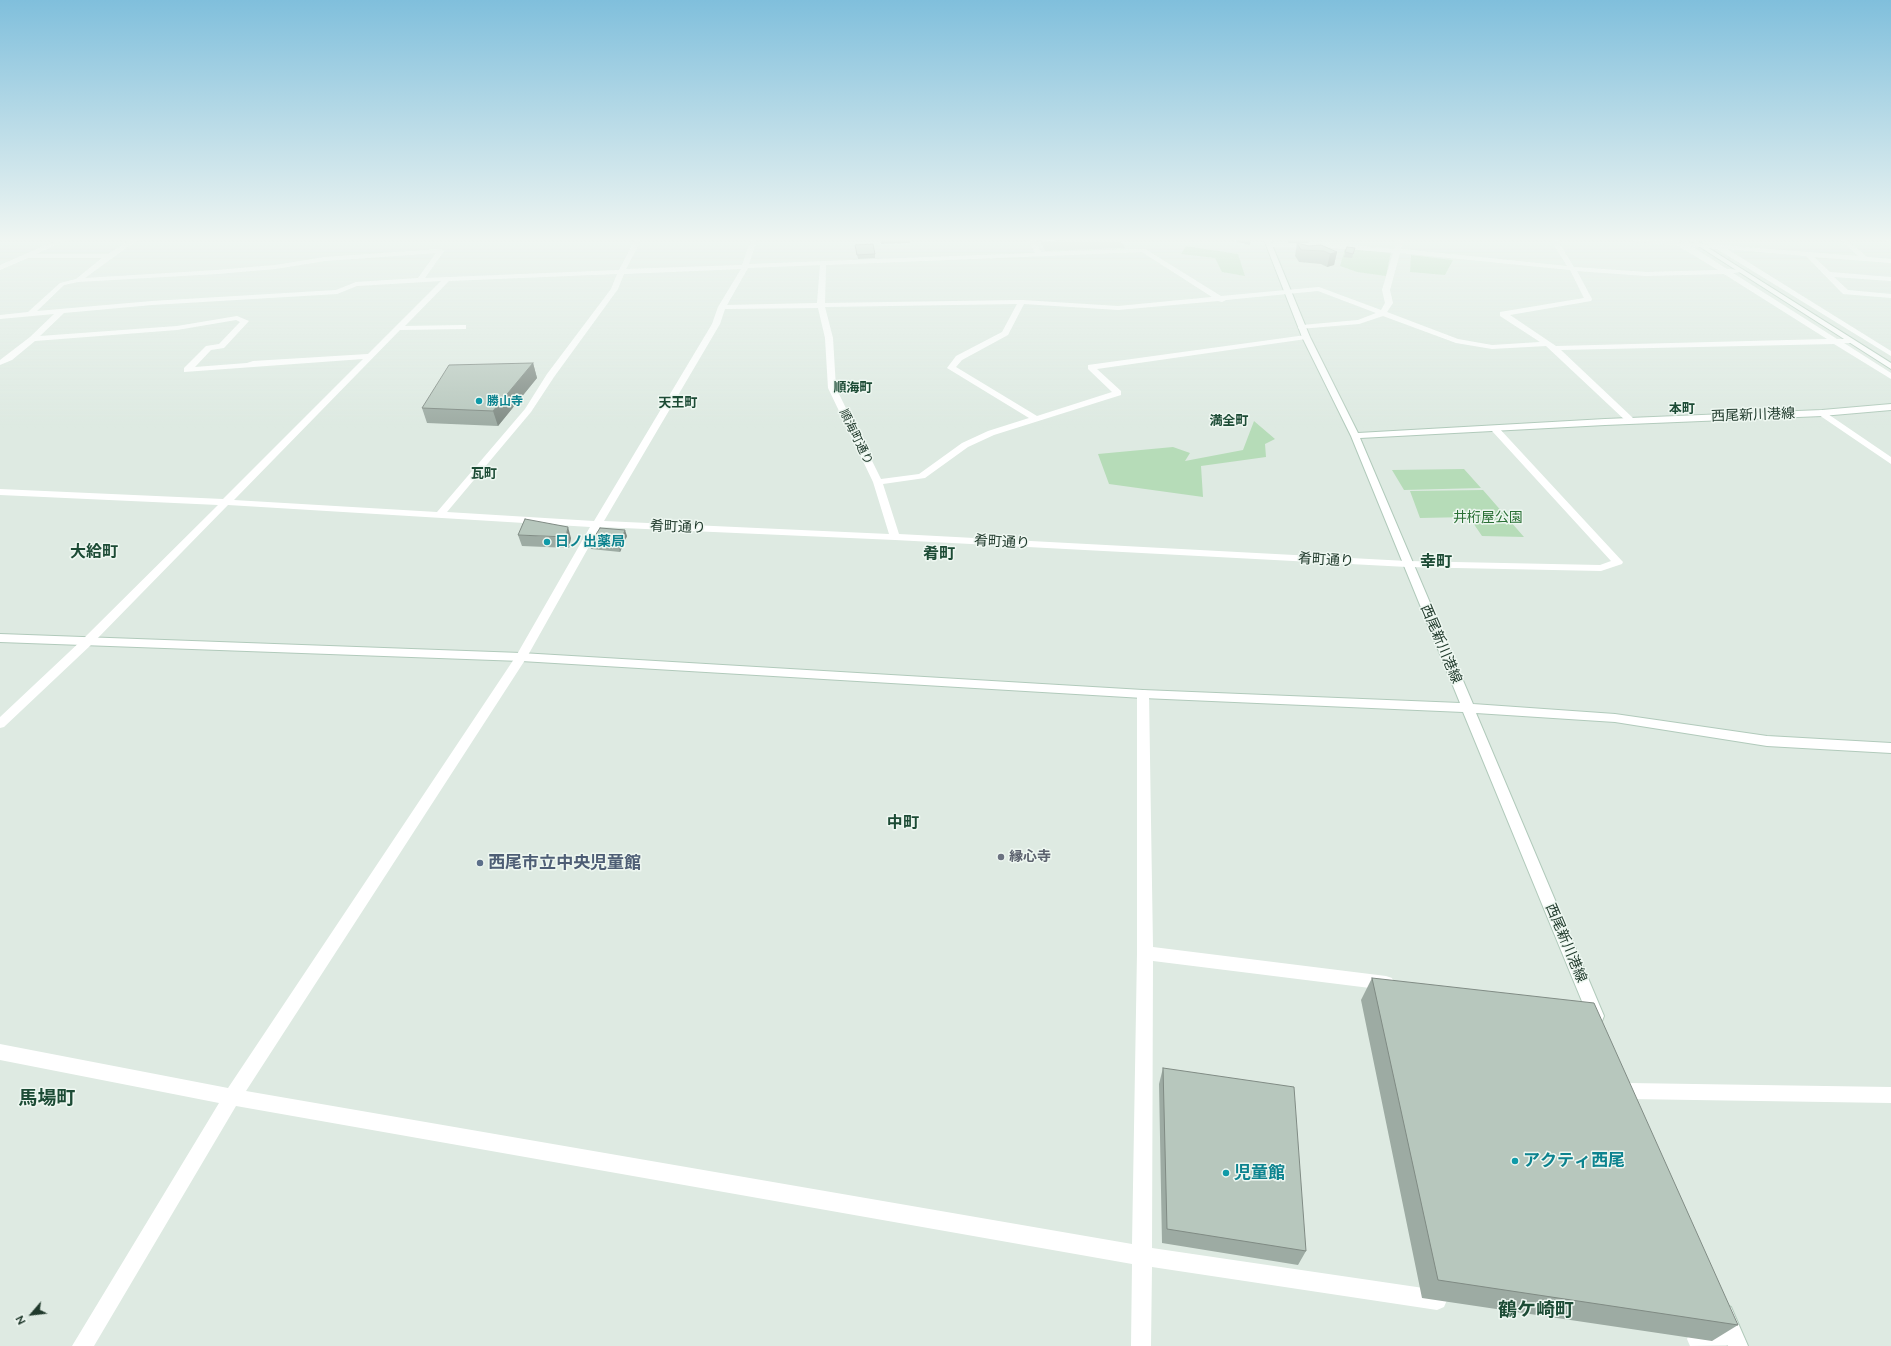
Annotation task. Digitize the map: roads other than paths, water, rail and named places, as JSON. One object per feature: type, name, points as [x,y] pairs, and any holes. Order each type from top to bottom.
[{"type":"street","points":[[32,314],[43,303]]},
{"type":"street","points":[[0,316],[160,303]]},
{"type":"street","points":[[0,724],[88,641],[424,303]]},
{"type":"street","points":[[440,514],[528,410],[550,376],[604,303]]},
{"type":"street","points":[[82,1346],[232,1097],[521,657],[597,524],[716,324],[724,303]]},
{"type":"street","points":[[722,307],[968,303]]},
{"type":"street","points":[[1022,303],[1004,333],[959,358],[951,368],[1036,419]]},
{"type":"street","points":[[1035,303],[1118,308],[1185,303]]},
{"type":"street","points":[[1293,303],[1306,337],[1355,436]]},
{"type":"street","points":[[1355,303],[1456,341],[1492,347],[1850,341]]},
{"type":"street","points":[[1302,327],[1360,322],[1383,313],[1389,303]]},
{"type":"street","points":[[1566,303],[1503,314],[1551,346],[1630,420]]},
{"type":"street","points":[[1775,303],[1891,376]]},
{"type":"street","points":[[1790,303],[1891,367]]},
{"type":"street","points":[[1808,303],[1891,354]]},
{"type":"street","name":"順海町通り","points":[[822,305],[829,338],[832,388],[878,482],[895,537]]},
{"type":"street","points":[[0,363],[9,358],[33,339],[63,310]]},
{"type":"street","points":[[33,339],[156,330],[237,318],[245,321],[221,346],[209,348],[187,370],[248,365],[253,363],[371,356]]},
{"type":"street","points":[[399,328],[463,327]]},
{"type":"street","points":[[878,482],[922,476],[965,445],[991,432],[1118,393],[1091,367],[1306,337]]},
{"type":"street","name":"西尾新川港線","points":[[1602,1029],[1585,1008],[1468,708],[1355,436],[1630,420],[1822,413],[1891,407]]},
{"type":"street","points":[[1822,413],[1891,460]]},
{"type":"street","name":"肴町通り","points":[[0,492],[226,502],[597,524],[895,537],[1407,564],[1601,568],[1618,562],[1495,429]]},
{"type":"street","points":[[0,638],[521,657],[1143,694],[1468,708],[1615,718],[1767,742],[1891,748]]},
{"type":"street","points":[[1141,1346],[1145,953],[1143,694]]},
{"type":"street","points":[[1145,953],[1404,986]]},
{"type":"street","points":[[0,1052],[232,1097],[1143,1256],[1453,1302]]},
{"type":"street","points":[[1629,1091],[1891,1095]]},
{"type":"street","points":[[1719,1301],[1737,1345]]},
{"type":"street","points":[[1681,1336],[1737,1345]]},
{"type":"place","name":"勝山寺","points":[[479,401]]},
{"type":"place","name":"日ノ出薬局","points":[[547,542]]},
{"type":"place","name":"縁心寺","points":[[1001,857]]},
{"type":"place","name":"西尾市立中央児童館","points":[[480,863]]},
{"type":"place","name":"アクティ西尾","points":[[1515,1161]]},
{"type":"place","name":"児童館","points":[[1226,1173]]},
{"type":"district","name":"順海町","points":[[853,388]]},
{"type":"district","name":"天王町","points":[[678,403]]},
{"type":"district","name":"本町","points":[[1682,409]]},
{"type":"district","name":"満全町","points":[[1229,421]]},
{"type":"district","name":"瓦町","points":[[484,474]]},
{"type":"district","name":"大給町","points":[[94,552]]},
{"type":"district","name":"肴町","points":[[939,554]]},
{"type":"district","name":"幸町","points":[[1436,562]]},
{"type":"district","name":"中町","points":[[903,823]]},
{"type":"district","name":"馬場町","points":[[47,1098]]},
{"type":"district","name":"鶴ケ崎町","points":[[1536,1310]]},
{"type":"park label","name":"井桁屋公園","points":[[1488,518]]}]
